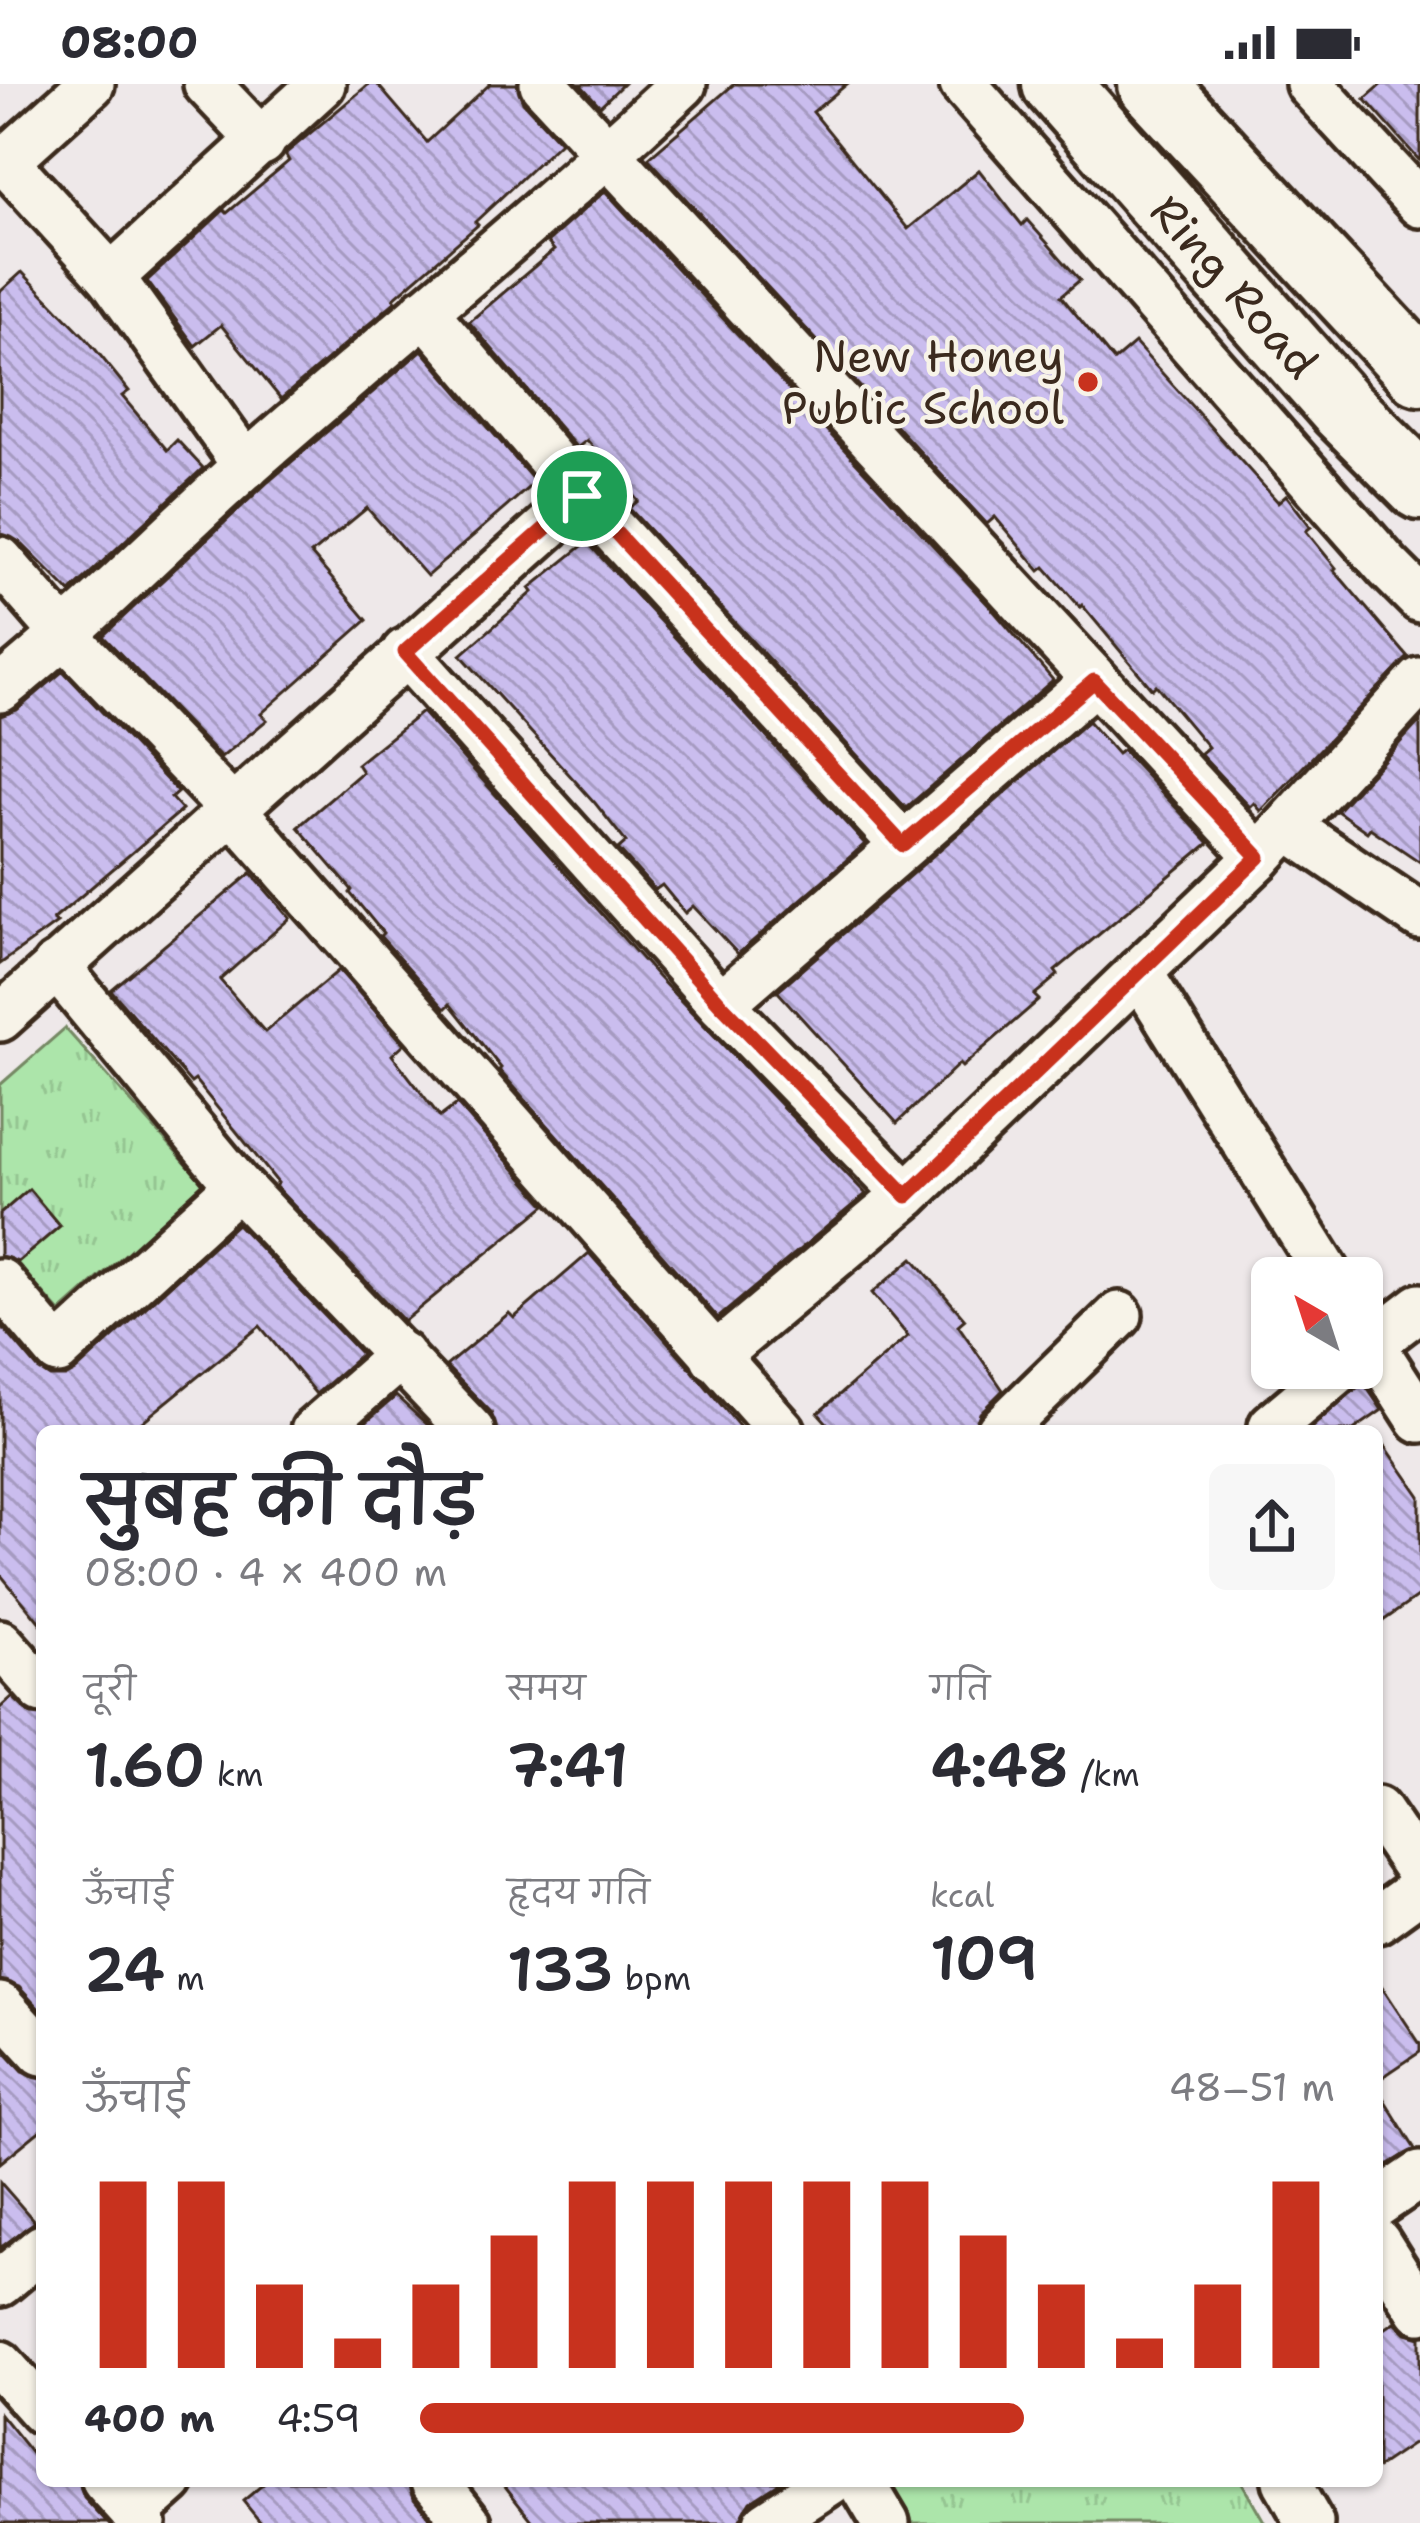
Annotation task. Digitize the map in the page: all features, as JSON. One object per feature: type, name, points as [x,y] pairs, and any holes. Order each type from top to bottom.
[{"type":"highway","name":"Ring Road","points":[[1056,84],[1341,407],[1420,486]]},
{"type":"highway","name":"Ring Road","points":[[1152,84],[1420,372]]},
{"type":"street","points":[[92,84],[2,163],[111,278],[246,466]]},
{"type":"street","points":[[207,84],[262,142]]},
{"type":"street","points":[[111,278],[322,84]]},
{"type":"street","points":[[543,84],[1094,681],[1273,842],[1420,916]]},
{"type":"street","points":[[0,688],[66,636],[246,466],[609,153],[682,84]]},
{"type":"street","points":[[963,84],[1420,598]]},
{"type":"street","points":[[1309,84],[1420,204]]},
{"type":"street","points":[[424,311],[582,496],[903,845]]},
{"type":"street","points":[[0,1018],[582,496]]},
{"type":"street","points":[[0,560],[232,809],[776,1425]]},
{"type":"street","points":[[405,652],[721,1004],[907,1196]]},
{"type":"street","points":[[721,1004],[1094,681]]},
{"type":"street","points":[[714,1357],[907,1196],[1273,842],[1420,681]]},
{"type":"street","points":[[56,966],[238,1186],[466,1425]]},
{"type":"street","points":[[1139,972],[1317,1257]]},
{"type":"street","points":[[0,1282],[58,1351],[238,1186]]},
{"type":"street","points":[[1383,1332],[1420,1307]]},
{"type":"street","points":[[1006,1425],[1119,1315]]},
{"type":"street","points":[[321,1425],[401,1354]]},
{"type":"street","points":[[1383,1376],[1420,1419]]},
{"type":"street","points":[[1273,1425],[1313,1389]]},
{"type":"street","points":[[0,1642],[36,1678]]},
{"type":"street","points":[[1383,1819],[1420,1873]]},
{"type":"street","points":[[1383,1917],[1420,1889]]},
{"type":"street","points":[[0,2006],[36,2045]]},
{"type":"street","points":[[1383,2200],[1420,2175]]},
{"type":"street","points":[[1383,2251],[1420,2310]]},
{"type":"street","points":[[0,2283],[36,2253]]},
{"type":"street","points":[[0,2365],[36,2404]]},
{"type":"street","points":[[128,2506],[161,2487]]},
{"type":"street","points":[[767,2523],[822,2487]]},
{"type":"street","points":[[865,2487],[886,2523]]},
{"type":"street","points":[[1289,2487],[1310,2523]]},
{"type":"green space","points":[[65,1028],[204,1184],[60,1312],[0,1245],[0,1085]]},
{"type":"green space","points":[[891,2487],[1244,2487],[1265,2523],[912,2523]]},
{"type":"building","points":[[369,84],[377,84],[427,142],[490,84],[517,84],[523,102],[560,142],[396,301],[281,399],[221,325],[195,346],[147,281],[224,210],[227,213],[289,161],[285,154]]},
{"type":"building","points":[[580,84],[623,84],[600,106]]},
{"type":"building","points":[[734,84],[847,84],[813,112],[908,229],[979,170],[1022,225],[1027,220],[1080,280],[1061,296],[1114,361],[1135,343],[1278,502],[1286,495],[1311,527],[1306,531],[1334,570],[1408,657],[1261,811],[1254,803],[1250,807],[1200,754],[1208,747],[1082,605],[1045,567],[1040,571],[995,517],[987,524],[648,158]]},
{"type":"building","points":[[1382,84],[1420,84],[1420,161],[1365,99]]},
{"type":"building","points":[[605,191],[1053,680],[906,808],[629,508],[638,501],[587,440],[577,448],[469,322],[554,250],[547,242]]},
{"type":"building","points":[[22,272],[87,339],[129,391],[122,396],[167,450],[177,440],[203,468],[70,592],[20,542],[0,534],[0,292]]},
{"type":"building","points":[[422,350],[535,482],[427,576],[367,508],[311,554],[367,620],[261,714],[267,720],[221,758],[103,636],[268,482]]},
{"type":"building","points":[[587,542],[865,844],[738,954],[693,906],[685,913],[662,885],[655,890],[618,849],[626,842],[595,803],[461,655],[533,592],[530,588]]},
{"type":"building","points":[[63,671],[178,792],[171,798],[182,810],[53,920],[57,923],[0,964],[0,716],[17,710]]},
{"type":"building","points":[[422,712],[658,977],[866,1194],[718,1318],[499,1070],[450,1004],[445,1009],[380,936],[383,933],[352,890],[298,827],[362,772],[357,764]]},
{"type":"building","points":[[1088,721],[1117,754],[1122,750],[1209,843],[1055,971],[1058,975],[1034,995],[1039,1000],[962,1067],[959,1064],[897,1123],[777,991]]},
{"type":"building","points":[[1420,721],[1420,862],[1337,811]]},
{"type":"building","points":[[251,873],[290,918],[220,980],[265,1032],[339,970],[404,1044],[392,1055],[440,1117],[457,1104],[546,1205],[404,1321],[275,1186],[278,1183],[195,1080],[191,1083],[111,990]]},
{"type":"building","points":[[29,1189],[60,1226],[18,1262],[0,1256],[0,1214]]},
{"type":"building","points":[[237,1224],[361,1354],[316,1394],[260,1326],[138,1425],[36,1425],[36,1618],[0,1574],[0,1324],[50,1377],[76,1371]]},
{"type":"building","points":[[589,1253],[738,1425],[495,1425],[491,1412],[446,1366],[509,1313],[514,1318]]},
{"type":"building","points":[[913,1258],[965,1319],[958,1325],[1003,1390],[980,1413],[976,1425],[829,1425],[818,1413],[908,1336],[872,1293]]},
{"type":"building","points":[[1355,1389],[1368,1389],[1382,1410],[1361,1425],[1315,1425]]},
{"type":"building","points":[[396,1396],[427,1425],[362,1425]]},
{"type":"building","points":[[1383,1443],[1420,1496],[1420,1595],[1383,1621]]},
{"type":"building","points":[[12,1697],[36,1715],[36,2005],[19,1987],[0,1980],[0,1708]]},
{"type":"building","points":[[1383,1988],[1420,2044],[1420,2052],[1383,2077]]},
{"type":"building","points":[[0,2046],[23,2071],[36,2076],[36,2134],[0,2163]]},
{"type":"building","points":[[1383,2098],[1415,2149],[1383,2168]]},
{"type":"building","points":[[0,2182],[35,2222],[0,2248]]},
{"type":"building","points":[[1395,2322],[1406,2333],[1420,2337],[1420,2439],[1383,2464],[1383,2330]]},
{"type":"building","points":[[0,2414],[36,2459],[36,2487],[80,2487],[107,2523],[0,2523]]},
{"type":"building","points":[[260,2487],[411,2487],[434,2523],[261,2523],[243,2501]]},
{"type":"building","points":[[506,2487],[773,2487],[751,2501],[738,2523],[534,2523]]},
{"type":"place","name":"New Honey Public School","points":[[1088,382]]},
{"type":"route","points":[[582,496],[903,845],[1094,681],[1259,857],[907,1196],[721,1004],[405,652],[582,496]]}]
